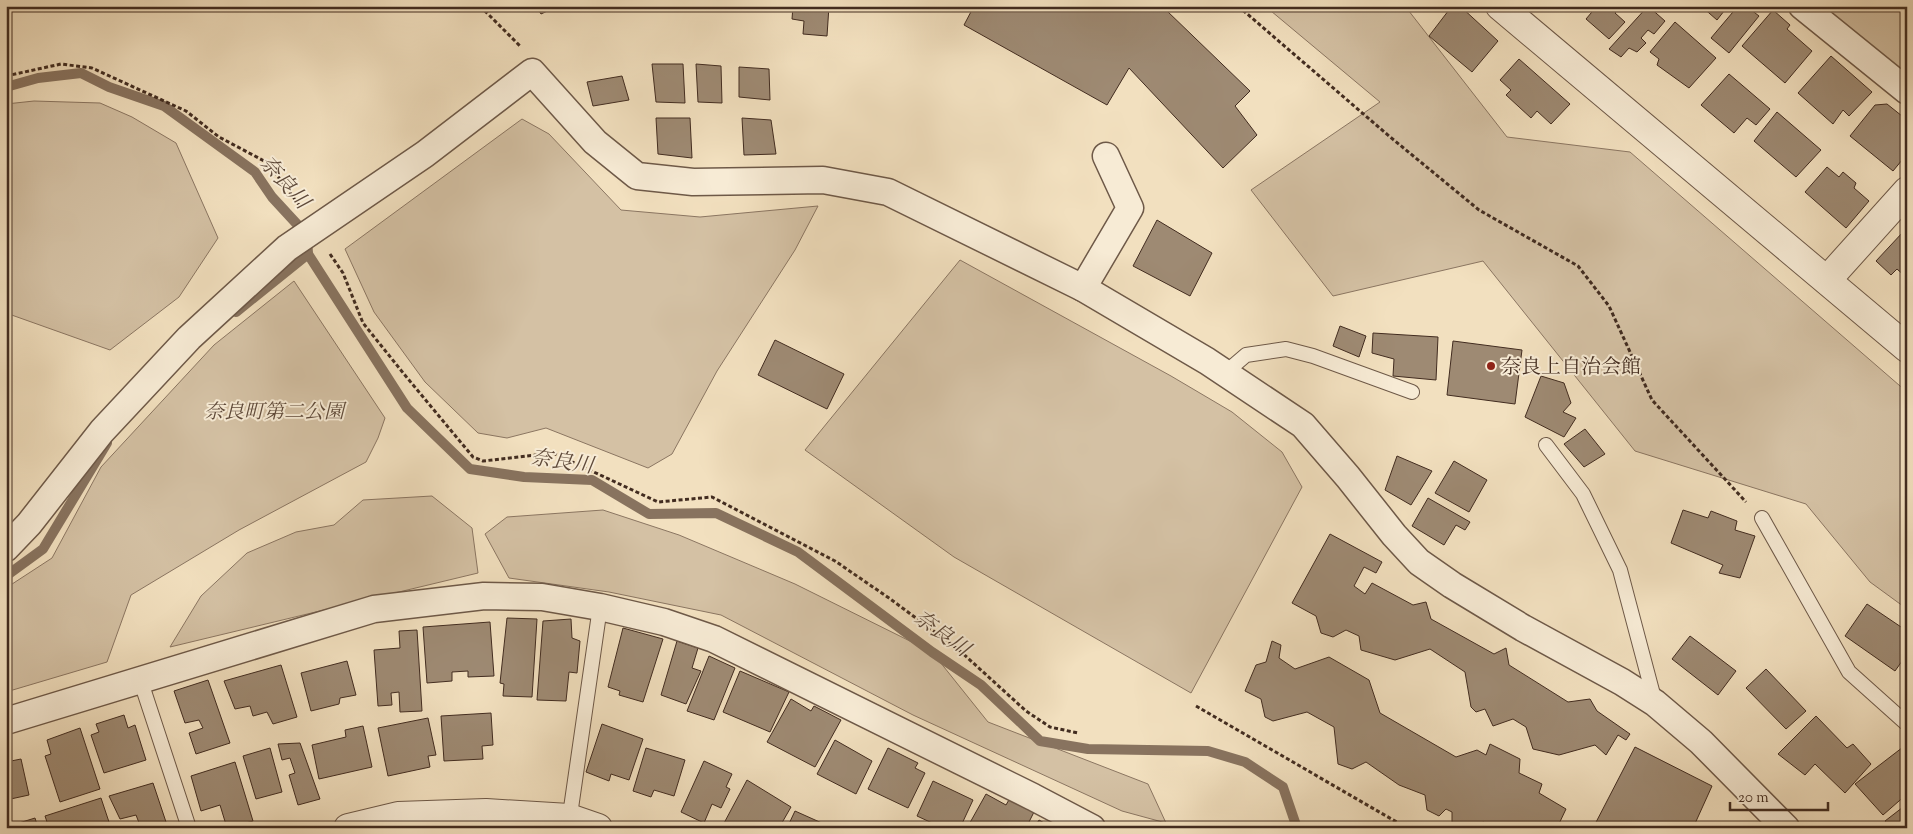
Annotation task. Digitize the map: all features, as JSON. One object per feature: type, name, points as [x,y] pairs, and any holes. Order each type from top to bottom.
[{"type":"street","points":[[1500,6],[1907,348]]},
{"type":"street","points":[[1802,6],[1907,91]]},
{"type":"street","points":[[6,548],[29,524],[102,431],[189,338],[287,248],[425,154],[532,72],[595,142],[637,176],[693,182],[823,180],[888,192],[1083,288],[1225,373],[1303,425],[1419,562],[1452,586],[1522,628],[1622,682],[1655,703],[1701,742],[1786,828]]},
{"type":"street","points":[[1083,288],[1130,208],[1106,156]]},
{"type":"street","points":[[1827,280],[1907,191]]},
{"type":"street","points":[[6,721],[374,609],[484,596],[542,597],[600,607],[664,622],[714,639],[1033,796],[1092,828]]},
{"type":"street","points":[[348,828],[398,816],[476,813],[598,828]]},
{"type":"lane","points":[[1225,373],[1246,355],[1286,350],[1313,356],[1412,392]]},
{"type":"lane","points":[[1546,445],[1583,494],[1620,570],[1655,703]]},
{"type":"lane","points":[[1762,518],[1849,672],[1907,724]]},
{"type":"lane","points":[[568,823],[600,607]]},
{"type":"lane","points":[[140,679],[189,828]]},
{"type":"path","points":[[480,6],[528,53],[532,72]]},
{"type":"path","points":[[1238,6],[1389,136],[1479,210],[1578,266],[1609,306],[1652,400],[1762,518]]},
{"type":"path","points":[[6,76],[61,64],[92,68],[186,112],[219,137],[268,163],[342,273],[363,323],[473,457],[483,461],[553,453],[658,502],[712,498],[835,561],[959,650],[1026,710],[1050,727],[1078,733]]},
{"type":"path","points":[[1196,706],[1407,828]]},
{"type":"green space","points":[[1265,6],[1405,6],[1507,137],[1630,152],[1907,392],[1907,609],[1870,582],[1806,504],[1635,451],[1483,261],[1333,296],[1251,190],[1380,102]]},
{"type":"green space","points":[[1822,6],[1907,6],[1907,76]]},
{"type":"green space","points":[[34,101],[100,103],[132,117],[176,143],[218,238],[179,297],[110,350],[6,313],[6,104]]},
{"type":"green space","points":[[522,119],[549,134],[621,210],[700,217],[818,206],[795,250],[717,371],[672,454],[648,468],[546,428],[507,438],[478,433],[425,382],[374,312],[345,249]]},
{"type":"green space","points":[[960,260],[1171,376],[1232,412],[1282,452],[1302,487],[1191,693],[954,557],[805,450]]},
{"type":"green space","name":"奈良町第二公園","points":[[294,281],[385,418],[378,438],[366,462],[239,530],[131,595],[107,662],[6,692],[6,588],[52,558],[101,467],[214,345]]},
{"type":"green space","points":[[432,496],[472,528],[478,573],[170,647],[201,596],[247,553],[296,532],[334,525],[363,500]]},
{"type":"green space","points":[[603,510],[679,535],[795,584],[932,652],[988,722],[1148,784],[1166,823],[1122,811],[913,715],[721,615],[609,592],[509,578],[485,534],[507,517]]},
{"type":"building","points":[[536,6],[558,6],[541,14]]},
{"type":"building","points":[[793,6],[829,6],[827,36],[803,34],[804,21],[792,19]]},
{"type":"building","points":[[974,6],[1160,6],[1250,91],[1235,106],[1257,135],[1223,168],[1129,68],[1107,105],[964,25]]},
{"type":"building","points":[[1452,6],[1460,6],[1498,41],[1472,72],[1429,36]]},
{"type":"building","points":[[1597,6],[1621,6],[1615,13],[1625,22],[1609,39],[1586,19]]},
{"type":"building","points":[[1625,6],[1638,6],[1631,12]]},
{"type":"building","points":[[1648,6],[1665,21],[1654,34],[1648,30],[1641,38],[1646,43],[1637,52],[1629,48],[1621,57],[1609,49]]},
{"type":"building","points":[[1701,6],[1728,6],[1717,20]]},
{"type":"building","points":[[1738,6],[1746,6],[1759,16],[1729,53],[1711,38]]},
{"type":"building","points":[[1773,10],[1790,25],[1787,29],[1812,51],[1785,83],[1742,46]]},
{"type":"building","points":[[1675,22],[1716,58],[1689,88],[1657,65],[1659,59],[1650,52]]},
{"type":"building","points":[[1831,56],[1872,92],[1849,116],[1843,110],[1833,124],[1798,93]]},
{"type":"building","points":[[1519,59],[1570,104],[1551,124],[1537,111],[1531,118],[1506,95],[1511,90],[1500,80]]},
{"type":"building","points":[[652,64],[683,64],[685,103],[656,102]]},
{"type":"building","points":[[696,64],[721,66],[722,103],[698,102]]},
{"type":"building","points":[[739,67],[769,69],[770,100],[739,97]]},
{"type":"building","points":[[1729,74],[1770,109],[1756,125],[1747,118],[1734,133],[1701,105]]},
{"type":"building","points":[[622,76],[629,100],[593,106],[587,82]]},
{"type":"building","points":[[1887,104],[1907,120],[1907,154],[1893,171],[1850,136],[1875,105]]},
{"type":"building","points":[[1777,112],[1821,150],[1796,177],[1754,141]]},
{"type":"building","points":[[656,118],[690,118],[692,158],[658,154]]},
{"type":"building","points":[[742,118],[771,120],[776,154],[744,155]]},
{"type":"building","points":[[1827,167],[1839,177],[1843,172],[1856,183],[1854,188],[1869,201],[1846,228],[1805,192]]},
{"type":"building","points":[[1157,220],[1212,253],[1190,296],[1133,266]]},
{"type":"building","points":[[1903,232],[1907,235],[1907,278],[1897,269],[1891,275],[1876,261]]},
{"type":"building","points":[[1340,326],[1366,336],[1359,357],[1333,346]]},
{"type":"building","points":[[1373,333],[1438,337],[1436,380],[1393,376],[1394,359],[1372,353]]},
{"type":"building","points":[[775,340],[844,374],[827,409],[758,375]]},
{"type":"building","points":[[1453,341],[1522,350],[1515,404],[1447,395]]},
{"type":"building","points":[[1541,376],[1564,383],[1571,403],[1563,412],[1576,418],[1564,437],[1525,417]]},
{"type":"building","points":[[1585,429],[1605,454],[1584,467],[1564,444]]},
{"type":"building","points":[[1397,456],[1432,471],[1411,505],[1385,490]]},
{"type":"building","points":[[1454,461],[1487,480],[1469,512],[1435,493]]},
{"type":"building","points":[[1428,498],[1470,522],[1465,530],[1456,525],[1444,545],[1412,526]]},
{"type":"building","points":[[1683,510],[1708,518],[1711,511],[1737,521],[1735,530],[1755,536],[1740,578],[1719,573],[1723,565],[1671,543]]},
{"type":"building","points":[[1330,534],[1382,562],[1376,573],[1364,567],[1354,586],[1365,594],[1372,583],[1413,605],[1426,602],[1431,619],[1494,654],[1506,648],[1509,665],[1568,702],[1590,699],[1597,711],[1630,734],[1626,740],[1618,735],[1606,755],[1595,745],[1559,755],[1533,749],[1526,727],[1513,719],[1493,726],[1485,709],[1476,712],[1471,707],[1465,672],[1430,649],[1395,660],[1361,650],[1359,636],[1346,630],[1333,637],[1321,633],[1316,616],[1292,603]]},
{"type":"building","points":[[1867,604],[1907,631],[1907,654],[1895,671],[1845,636]]},
{"type":"building","points":[[507,618],[537,619],[532,697],[503,696],[504,684],[500,683]]},
{"type":"building","points":[[571,619],[572,638],[580,641],[577,673],[569,672],[566,701],[537,700],[543,621]]},
{"type":"building","points":[[490,622],[494,676],[468,677],[468,671],[452,672],[452,681],[427,683],[423,627]]},
{"type":"building","points":[[623,628],[663,639],[643,702],[619,695],[620,691],[608,687]]},
{"type":"building","points":[[417,630],[422,711],[400,712],[399,692],[391,693],[392,705],[378,706],[374,650],[400,648],[399,631]]},
{"type":"building","points":[[1690,636],[1736,671],[1718,695],[1672,659]]},
{"type":"building","points":[[677,641],[698,648],[692,668],[701,671],[686,704],[661,695]]},
{"type":"building","points":[[1272,641],[1281,645],[1279,658],[1295,669],[1329,657],[1369,680],[1380,713],[1456,757],[1477,750],[1486,755],[1490,744],[1520,759],[1519,773],[1542,784],[1539,793],[1566,809],[1557,828],[1486,828],[1484,822],[1463,827],[1452,824],[1452,812],[1446,809],[1439,816],[1427,810],[1425,795],[1399,785],[1366,762],[1352,769],[1338,764],[1334,727],[1307,712],[1273,721],[1265,717],[1261,699],[1245,691],[1256,665],[1266,662]]},
{"type":"building","points":[[709,656],[735,668],[714,720],[687,711]]},
{"type":"building","points":[[347,661],[356,695],[340,698],[339,704],[311,711],[301,673]]},
{"type":"building","points":[[281,665],[297,717],[273,724],[267,712],[253,716],[250,706],[235,709],[224,681]]},
{"type":"building","points":[[1766,669],[1806,711],[1786,729],[1746,688]]},
{"type":"building","points":[[740,671],[789,692],[770,732],[723,712]]},
{"type":"building","points":[[208,680],[230,743],[196,754],[189,733],[203,728],[199,720],[185,723],[174,691]]},
{"type":"building","points":[[791,699],[811,711],[814,706],[841,720],[815,767],[767,742]]},
{"type":"building","points":[[491,713],[493,745],[482,746],[483,759],[444,761],[441,716]]},
{"type":"building","points":[[124,715],[128,728],[135,725],[146,760],[104,773],[91,735],[99,732],[96,724]]},
{"type":"building","points":[[1816,716],[1847,748],[1853,744],[1871,764],[1845,793],[1815,764],[1805,775],[1778,754]]},
{"type":"building","points":[[428,718],[436,755],[428,756],[430,767],[388,776],[378,728]]},
{"type":"building","points":[[602,724],[643,739],[629,780],[611,774],[609,781],[586,772]]},
{"type":"building","points":[[363,726],[372,767],[319,779],[312,745],[346,737],[345,730]]},
{"type":"building","points":[[80,728],[100,789],[60,802],[45,756],[51,754],[47,740]]},
{"type":"building","points":[[835,740],[872,761],[856,794],[817,774]]},
{"type":"building","points":[[300,743],[320,799],[298,805],[289,775],[295,773],[290,758],[282,760],[278,744]]},
{"type":"building","points":[[1907,744],[1907,794],[1883,815],[1855,784]]},
{"type":"building","points":[[1635,747],[1712,786],[1693,828],[1593,828]]},
{"type":"building","points":[[270,748],[282,792],[256,799],[243,756]]},
{"type":"building","points":[[646,748],[685,760],[674,796],[654,790],[651,797],[633,791]]},
{"type":"building","points":[[888,748],[918,763],[915,768],[925,773],[908,808],[868,789]]},
{"type":"building","points":[[21,759],[29,795],[6,800],[6,762]]},
{"type":"building","points":[[704,761],[732,774],[726,787],[730,789],[721,808],[712,804],[704,823],[681,812]]},
{"type":"building","points":[[235,762],[253,821],[227,828],[220,805],[201,811],[191,776]]},
{"type":"building","points":[[747,780],[791,807],[779,828],[727,828],[723,825]]},
{"type":"building","points":[[933,781],[973,800],[960,828],[943,828],[917,816]]},
{"type":"building","points":[[153,783],[168,828],[141,828],[136,815],[120,819],[109,796]]},
{"type":"building","points":[[986,794],[1006,805],[1010,798],[1034,812],[1026,828],[967,828]]},
{"type":"building","points":[[101,798],[111,828],[49,828],[45,816]]},
{"type":"building","points":[[1907,804],[1907,828],[1891,828],[1885,821]]},
{"type":"building","points":[[795,811],[833,828],[787,828]]},
{"type":"building","points":[[35,818],[38,828],[6,828],[6,827]]},
{"type":"building","points":[[1039,820],[1053,828],[1034,828]]},
{"type":"waterway","name":"奈良川","points":[[6,87],[38,78],[81,73],[109,87],[164,106],[255,172],[272,197],[307,235],[308,254],[407,408],[470,469],[524,477],[592,480],[649,514],[716,513],[798,552],[932,652],[981,685],[1040,741],[1088,749],[1208,751],[1245,762],[1283,787],[1297,828]]},
{"type":"waterway","points":[[236,312],[308,254]]},
{"type":"waterway","points":[[6,576],[43,549],[107,443]]},
{"type":"place","name":"奈良上自治会館","points":[[1491,366]]}]
